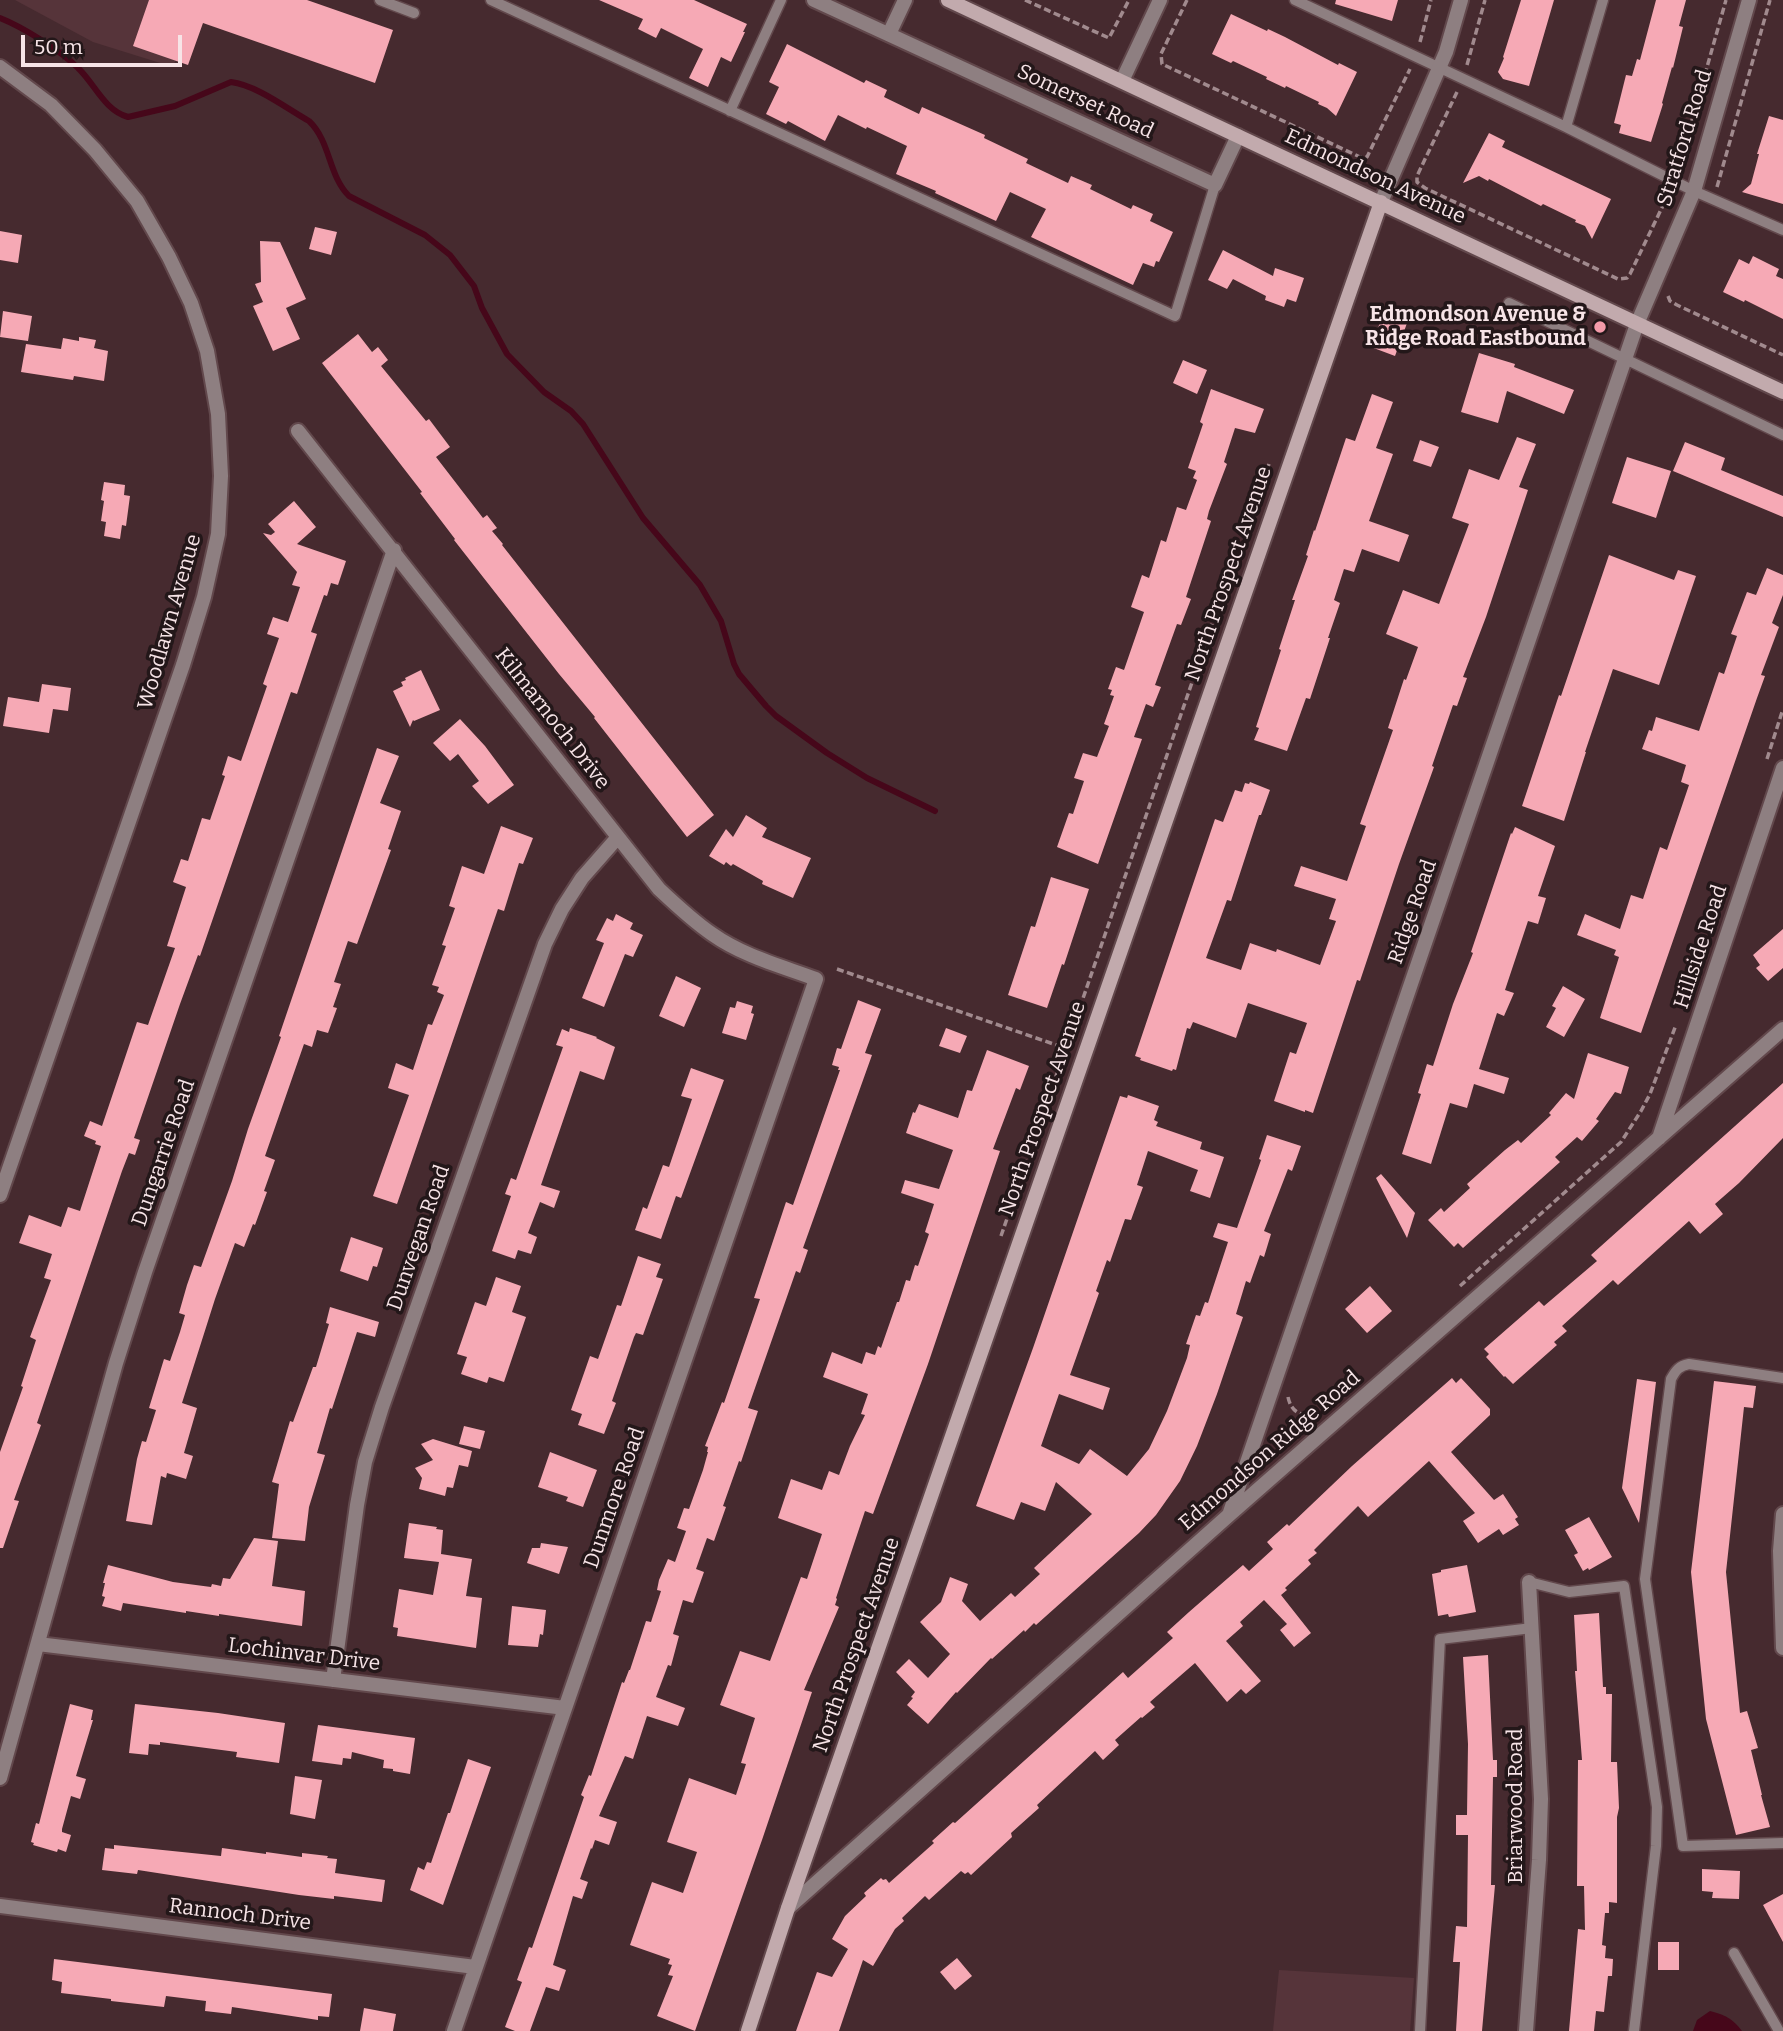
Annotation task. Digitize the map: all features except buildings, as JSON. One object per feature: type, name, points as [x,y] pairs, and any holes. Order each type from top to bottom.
[{"type":"street","name":"Somerset Road","points":[[814,0],[1215,185]]},
{"type":"street","points":[[889,34],[905,0]]},
{"type":"street","name":"Edmondson Avenue","points":[[948,0],[1783,392]]},
{"type":"street","points":[[1122,81],[1160,0]]},
{"type":"street","points":[[1381,202],[1446,52],[1461,0]]},
{"type":"street","name":"Stratford Road","points":[[1637,324],[1694,191],[1749,0]]},
{"type":"street","name":"Woodlawn Avenue","points":[[0,67],[51,105],[95,150],[137,201],[169,257],[191,303],[207,351],[218,414],[221,476],[218,534],[204,597],[0,1195]]},
{"type":"street","points":[[1215,185],[1238,136]]},
{"type":"street","name":"North Prospect Avenue","points":[[748,2031],[788,1908],[1381,202]]},
{"type":"street","name":"Ridge Road","points":[[1229,1515],[1637,324]]},
{"type":"street","name":"Kilmarnoch Drive","points":[[298,431],[659,889],[686,915],[714,936],[750,955],[816,979]]},
{"type":"street","name":"Dungarrie Road","points":[[0,1779],[116,1363],[394,550]]},
{"type":"street","name":"Hillside Road","points":[[1659,1139],[1783,768]]},
{"type":"street","name":"Dunvegan Road","points":[[333,1680],[357,1505],[365,1462],[382,1407],[545,944],[562,909],[582,878],[618,837]]},
{"type":"street","name":"Dunmore Road","points":[[454,2031],[816,979]]},
{"type":"street","name":"Edmondson Ridge Road","points":[[788,1908],[1229,1515],[1783,1029]]},
{"type":"street","points":[[1783,1514],[1780,1551],[1783,1648]]},
{"type":"street","name":"Briarwood Road","points":[[1526,2031],[1541,1811],[1529,1582]]},
{"type":"street","name":"Lochinvar Drive","points":[[38,1644],[565,1708]]},
{"type":"street","name":"Rannoch Drive","points":[[0,1906],[474,1967]]},
{"type":"lane","points":[[380,0],[414,13]]},
{"type":"lane","points":[[491,0],[1175,316],[1215,185]]},
{"type":"lane","points":[[730,111],[781,0]]},
{"type":"lane","points":[[1295,0],[1314,4],[1439,69],[1566,127],[1694,191],[1783,230]]},
{"type":"lane","points":[[1566,127],[1603,0]]},
{"type":"lane","points":[[1509,303],[1783,435]]},
{"type":"lane","points":[[1783,1378],[1689,1364],[1680,1366],[1675,1372],[1671,1379],[1645,1579],[1683,1846],[1783,1843]]},
{"type":"lane","points":[[1529,1582],[1569,1591],[1624,1586],[1657,1807],[1656,1846],[1634,2031]]},
{"type":"lane","points":[[1420,2031],[1440,1639],[1532,1628]]},
{"type":"lane","points":[[1734,1953],[1779,2031]]},
{"type":"path","points":[[1025,0],[1109,38],[1129,0]]},
{"type":"path","points":[[1187,0],[1161,54],[1162,64],[1360,157],[1367,157],[1415,57],[1431,0]]},
{"type":"path","points":[[1485,0],[1462,80],[1417,176],[1417,182],[1618,279],[1627,278],[1630,274],[1674,181],[1726,0]]},
{"type":"path","points":[[1253,509],[1269,464]]},
{"type":"path","points":[[1001,1236],[1217,610]]},
{"type":"path","points":[[1766,761],[1783,709]]},
{"type":"path","points":[[837,969],[1065,1048]]},
{"type":"path","points":[[1458,1287],[1621,1142],[1650,1094],[1679,1017]]},
{"type":"path","points":[[1289,1390],[1290,1405],[1297,1413],[1307,1415],[1319,1411]]},
{"type":"shaded area","points":[[15,0],[197,0],[173,67],[93,42]]},
{"type":"shaded area","points":[[1279,1970],[1414,1978],[1410,2031],[1273,2031]]},
{"type":"shaded area","points":[[1710,2011],[1728,2018],[1742,2031],[1693,2031],[1697,2020]]},
{"type":"waterway","points":[[0,18],[62,54],[84,74],[112,109],[128,117],[175,106],[231,82],[261,92],[309,121],[322,139],[337,178],[349,196],[425,235],[450,255],[474,286],[482,308],[507,354],[544,392],[571,411],[583,424],[643,518],[700,585],[721,621],[739,674],[766,706],[827,753],[867,778],[935,811]]},
{"type":"place","name":"Edmondson Avenue & Ridge Road Eastbound","points":[[1600,327]]}]
